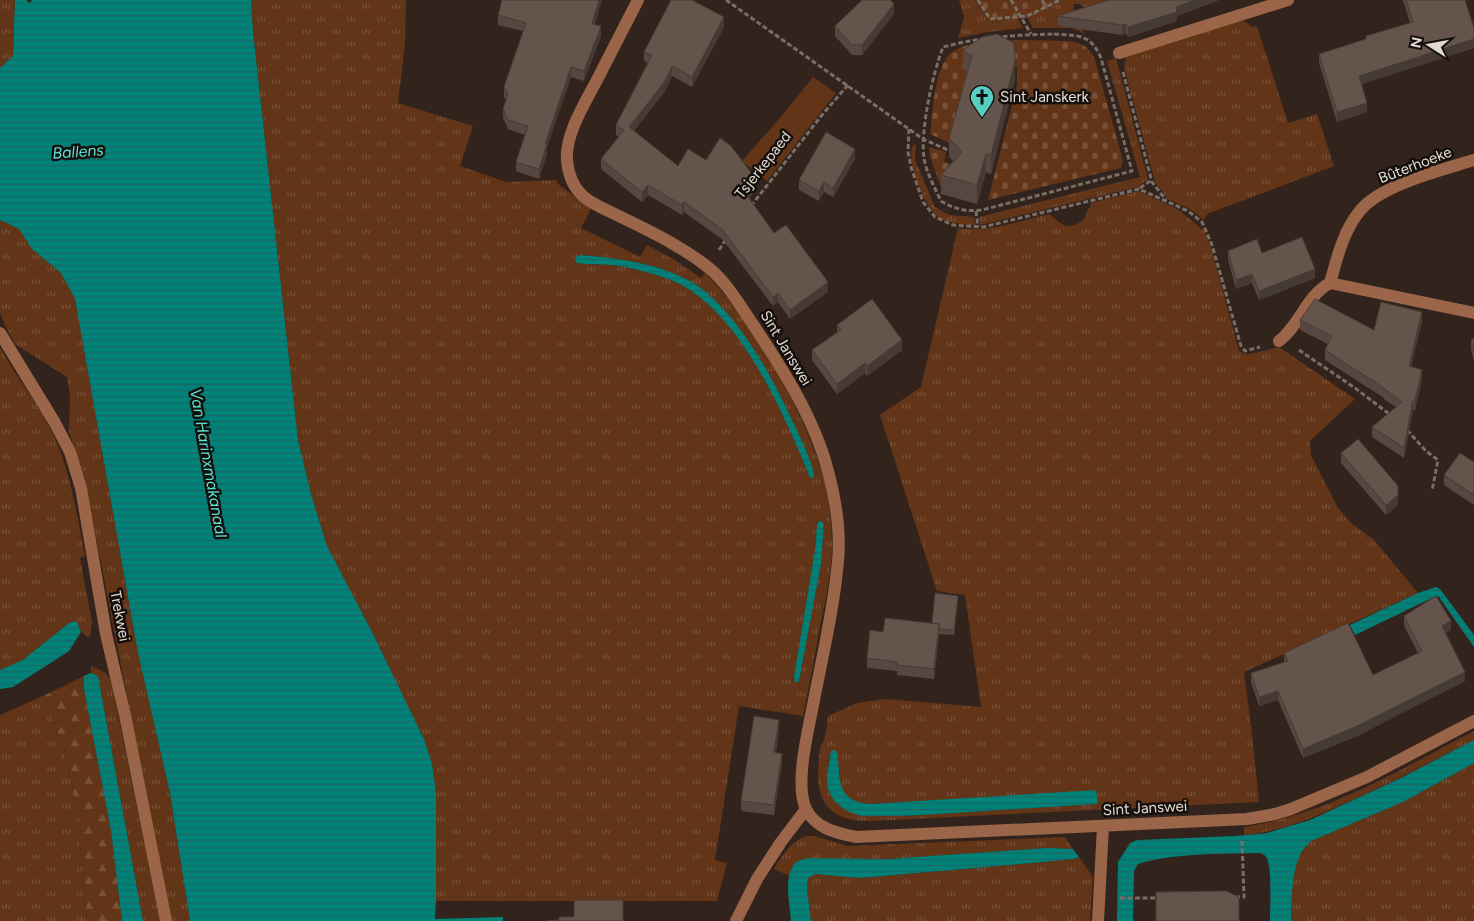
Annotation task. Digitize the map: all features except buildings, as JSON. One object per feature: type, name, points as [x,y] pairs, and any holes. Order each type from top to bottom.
[{"type":"street","name":"Sint Janswei","points":[[638,0],[572,131],[567,159],[570,173],[575,186],[583,196],[667,240],[707,267],[722,282],[741,307],[785,375],[809,422],[825,460],[836,500],[838,558],[835,586],[807,738],[801,784],[806,809],[814,821],[826,830],[856,838],[1247,819],[1291,809],[1367,777],[1474,722]]},
{"type":"street","points":[[1119,53],[1288,0]]},
{"type":"street","name":"Bûterhoeke","points":[[1330,283],[1347,230],[1360,210],[1379,195],[1402,184],[1474,160]]},
{"type":"street","points":[[1278,341],[1288,333],[1314,295],[1322,287],[1330,283],[1474,313]]},
{"type":"street","name":"Trekwei","points":[[0,333],[55,423],[70,452],[81,488],[106,634],[125,715],[166,921]]},
{"type":"street","points":[[736,921],[757,879],[781,842],[806,809]]},
{"type":"street","points":[[1098,921],[1103,826]]},
{"type":"path","points":[[726,0],[923,139],[950,151]]},
{"type":"path","points":[[978,0],[990,19],[1026,16],[1060,0]]},
{"type":"path","points":[[1011,0],[1032,34]]},
{"type":"path","points":[[1042,0],[1046,7]]},
{"type":"path","points":[[1032,34],[1078,36],[1090,41],[1096,47],[1101,58],[1132,171],[976,211],[959,209],[941,201],[924,160],[923,139],[935,67],[943,47],[986,37],[1032,34]]},
{"type":"path","points":[[1119,53],[1121,67],[1152,180],[1166,201]]},
{"type":"path","name":"Tsjerkepaed","points":[[746,213],[822,115],[848,85]]},
{"type":"path","points":[[909,129],[908,152],[923,202],[935,217],[953,225],[978,228],[1139,189],[1152,180]]},
{"type":"path","points":[[1139,189],[1188,211],[1202,222],[1212,245],[1243,350],[1252,350],[1278,341]]},
{"type":"path","points":[[976,211],[978,228]]},
{"type":"path","points":[[707,267],[729,235]]},
{"type":"path","points":[[1321,365],[1396,419]]},
{"type":"path","points":[[1403,425],[1426,451],[1438,460],[1432,491]]},
{"type":"path","points":[[1234,897],[1244,897],[1242,832]]},
{"type":"path","points":[[1113,898],[1165,898]]},
{"type":"green space","points":[[0,0],[15,0],[13,56],[0,68]]},
{"type":"green space","points":[[251,0],[406,0],[405,45],[398,103],[473,126],[460,166],[506,182],[556,180],[558,184],[591,209],[581,228],[640,257],[647,245],[675,260],[701,278],[705,273],[742,317],[777,371],[806,429],[827,491],[832,542],[829,579],[803,716],[739,706],[715,860],[727,863],[717,901],[436,901],[436,793],[432,764],[424,739],[372,632],[327,546],[311,494],[298,440]],"holes":[[[580,255],[646,264],[684,278],[705,292],[726,312],[746,337],[764,365],[794,424],[814,476],[809,475],[786,422],[756,364],[738,337],[718,313],[695,294],[671,280],[627,267],[577,263],[576,257]],[[824,524],[821,564],[799,681],[797,683],[794,680],[794,676],[815,550],[817,525]]]},
{"type":"green space","points":[[959,0],[975,0],[988,21],[1018,19],[1023,28],[958,38],[964,17]]},
{"type":"green space","points":[[975,0],[1065,0],[1028,18],[988,21]]},
{"type":"green space","points":[[1065,0],[1106,0],[1105,17],[1101,29],[1098,32],[1101,12],[1087,10],[1080,4],[1074,4],[1073,16],[1084,33],[1072,28],[1033,28],[1028,18]]},
{"type":"green space","points":[[1242,20],[1253,27],[1257,26],[1288,123],[1317,114],[1334,166],[1207,214],[1204,220],[1190,209],[1168,199],[1155,182],[1124,67],[1126,56]]},
{"type":"green space","points":[[1016,40],[1070,41],[1079,43],[1091,52],[1095,60],[1121,153],[1123,161],[1121,168],[988,200],[1017,86],[1017,68],[1007,55],[968,70],[949,143],[930,134],[936,88],[943,65],[948,56],[955,50],[969,45]]},
{"type":"green space","points":[[1116,58],[1148,179],[1138,187],[980,225],[979,217],[1140,177],[1107,61]]},
{"type":"green space","points":[[813,77],[836,93],[767,181],[742,161]]},
{"type":"green space","points":[[914,144],[916,145],[915,160],[935,207],[949,215],[974,217],[975,225],[948,221],[934,213],[928,205],[914,171],[911,151]]},
{"type":"green space","points":[[929,147],[946,152],[944,162],[952,164],[944,195],[930,157]]},
{"type":"green space","points":[[1139,191],[1179,210],[1204,231],[1212,251],[1239,351],[1249,354],[1279,347],[1355,399],[1310,441],[1311,455],[1338,508],[1351,523],[1374,540],[1418,593],[1244,672],[1259,802],[870,821],[844,818],[827,806],[822,798],[819,787],[819,752],[826,734],[828,716],[857,703],[885,699],[981,707],[965,595],[937,591],[880,415],[921,387],[958,228],[993,228],[1049,214],[1057,221],[1069,226],[1084,219],[1091,206],[1090,203]],"holes":[[[831,752],[836,760],[843,791],[848,797],[856,801],[870,804],[1096,791],[1098,804],[905,816],[834,802],[829,789],[828,777]]]},
{"type":"green space","points":[[0,220],[19,229],[33,249],[61,273],[75,299],[138,653],[170,793],[190,921],[171,921],[84,476],[69,432],[70,396],[67,377],[15,344],[0,312]]},
{"type":"green space","points":[[0,347],[35,402],[60,450],[73,495],[85,556],[80,558],[92,622],[90,636],[87,637],[74,621],[23,660],[0,670]]},
{"type":"green space","points":[[91,666],[106,673],[111,680],[160,921],[143,921],[98,676],[91,673]]},
{"type":"green space","points":[[84,676],[84,689],[111,831],[122,921],[87,921],[77,818],[68,762],[45,695]]},
{"type":"green space","points":[[45,695],[68,762],[77,818],[87,921],[0,921],[0,715]]},
{"type":"green space","points":[[1474,731],[1474,740],[1357,798],[1288,826],[1244,835],[1244,827],[1274,821],[1334,801],[1391,775]]},
{"type":"green space","points":[[1474,763],[1474,921],[1291,921],[1295,869],[1301,853],[1311,841],[1403,802]]},
{"type":"green space","points":[[807,836],[814,836],[847,846],[1065,837],[1073,849],[1048,848],[887,859],[849,859],[792,866],[790,876],[774,869],[791,845]]},
{"type":"green space","points":[[1079,857],[1093,877],[1090,921],[811,921],[807,889],[808,878],[815,874],[859,878],[1043,862]]},
{"type":"water","points":[[15,0],[26,0],[30,3],[32,0],[251,0],[298,440],[311,494],[327,546],[372,632],[424,739],[432,764],[436,793],[435,919],[503,917],[503,921],[190,921],[170,793],[138,653],[75,299],[61,273],[32,249],[19,229],[0,220],[0,68],[13,56]]},
{"type":"water","points":[[580,255],[620,259],[659,268],[684,278],[701,288],[717,302],[746,337],[781,396],[804,446],[814,477],[812,479],[809,475],[772,393],[755,364],[737,337],[717,313],[695,294],[671,280],[626,267],[577,263],[576,257]]},
{"type":"water","points":[[819,521],[824,524],[821,564],[799,681],[795,683],[794,676]]},
{"type":"water","points":[[1436,587],[1440,589],[1474,635],[1474,647],[1439,597],[1436,596],[1355,635],[1350,625],[1418,593]]},
{"type":"water","points":[[74,621],[77,622],[81,632],[69,651],[13,687],[0,689],[0,670],[23,660]]},
{"type":"water","points":[[91,673],[98,676],[143,921],[122,921],[111,831],[84,689],[84,676]]},
{"type":"water","points":[[1474,740],[1474,763],[1403,802],[1311,841],[1301,853],[1295,869],[1291,921],[1270,921],[1269,863],[1267,858],[1260,853],[1181,856],[1151,860],[1138,864],[1134,871],[1133,921],[1117,921],[1118,862],[1130,843],[1138,840],[1267,833],[1310,820],[1399,779]]},
{"type":"water","points":[[831,751],[837,752],[842,787],[845,793],[859,802],[870,804],[1096,790],[1098,804],[905,816],[861,816],[847,811],[834,801],[828,789],[827,776]]},
{"type":"water","points":[[1048,848],[1073,849],[1079,857],[1043,862],[859,878],[815,874],[808,878],[807,889],[811,921],[791,921],[788,893],[790,872],[795,863],[806,858],[887,859]]},
{"type":"place","name":"Sint Janskerk","points":[[982,118]]},
{"type":"water label","name":"Ballens","points":[[78,151]]},
{"type":"water label","name":"Van Harinxmakanaal","points":[[209,463]]}]
